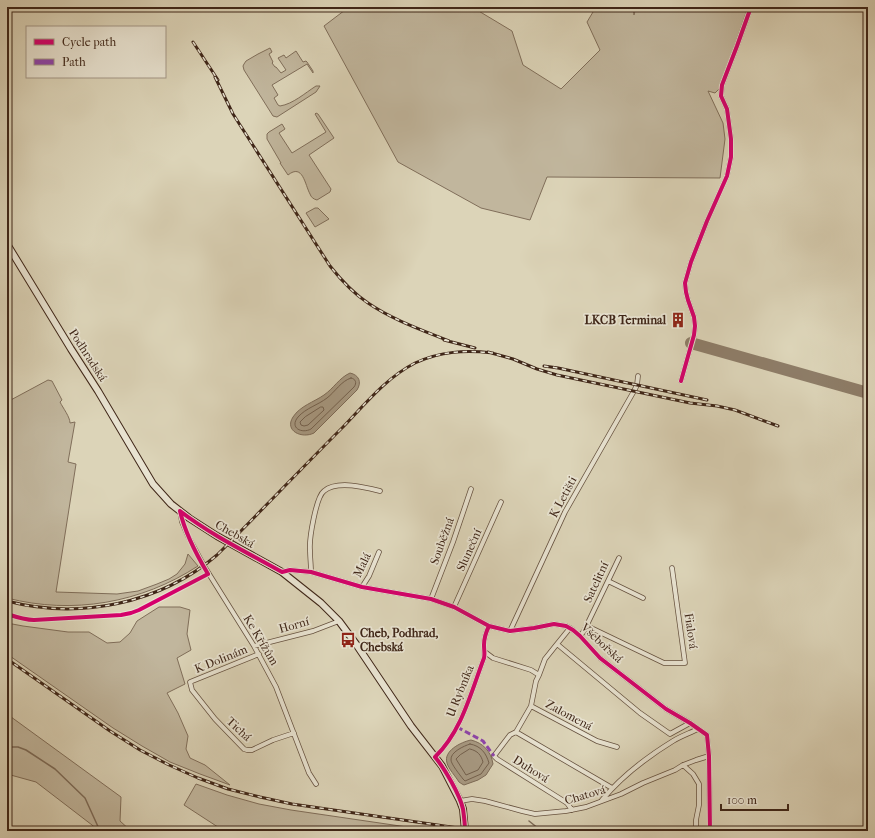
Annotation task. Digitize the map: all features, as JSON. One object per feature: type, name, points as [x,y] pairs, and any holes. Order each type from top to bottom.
[{"type":"street","points":[[682,381],[694,335],[694,317],[688,300],[685,283],[707,221],[726,176],[730,157],[731,139],[727,109],[721,96],[722,85],[751,7]]},
{"type":"street","name":"Podhradská","points":[[7,244],[9,253],[98,391],[144,470]]},
{"type":"street","name":"K Letišti","points":[[510,631],[565,512],[634,392],[637,385],[638,376]]},
{"type":"street","name":"Chebská","points":[[144,470],[162,494],[189,518],[217,536],[282,572],[321,603],[339,621],[411,726],[442,766],[460,800],[463,809],[465,831]]},
{"type":"street","points":[[312,572],[309,549],[314,515],[319,497],[324,491],[337,485],[362,486],[380,491]]},
{"type":"street","name":"Souběžná","points":[[431,599],[471,489]]},
{"type":"street","name":"Sluneční","points":[[454,607],[501,502]]},
{"type":"street","name":"Ke Křížům","points":[[180,511],[182,522],[188,536],[204,566],[259,654],[276,687],[309,773],[316,784]]},
{"type":"street","name":"Malá","points":[[362,587],[369,576],[379,552]]},
{"type":"street","name":"Satelitní","points":[[580,636],[587,626],[619,558]]},
{"type":"street","name":"Fialová","points":[[587,626],[664,663],[685,663],[672,568]]},
{"type":"street","name":"Všebořská","points":[[282,572],[290,570],[312,572],[362,587],[431,599],[454,607],[489,626],[510,631],[554,624],[563,625],[570,628],[580,636],[600,658],[666,709],[707,735],[709,756],[710,831]]},
{"type":"street","points":[[608,581],[643,598]]},
{"type":"street","name":"Horní","points":[[254,646],[313,631],[339,621]]},
{"type":"street","name":"U Rybníka","points":[[435,757],[444,749],[462,717],[484,658],[484,645],[489,626]]},
{"type":"street","name":"Zalomená","points":[[570,628],[545,659],[536,681],[531,706],[597,741],[617,747]]},
{"type":"street","points":[[557,644],[640,713],[670,734],[690,723]]},
{"type":"street","points":[[485,652],[493,658],[531,670],[538,675]]},
{"type":"street","name":"K Dolinám","points":[[190,682],[259,654]]},
{"type":"street","name":"Tichá","points":[[190,682],[192,690],[215,719],[247,750],[252,750],[273,740],[294,733]]},
{"type":"street","points":[[531,706],[516,732],[612,788]]},
{"type":"street","points":[[601,802],[612,788],[652,754],[674,740],[698,729]]},
{"type":"street","name":"Duhová","points":[[516,732],[510,735],[494,756],[567,803],[572,810]]},
{"type":"street","name":"Chatová","points":[[460,800],[472,799],[486,801],[535,814],[572,810],[601,802],[675,770],[683,765],[709,756]]},
{"type":"street","points":[[683,765],[693,774],[699,784],[699,804],[696,820],[696,831]]},
{"type":"shaded area","points":[[349,7],[472,7],[512,31],[523,65],[561,89],[600,50],[587,22],[596,7],[633,7],[634,15],[636,7],[748,7],[720,88],[715,93],[708,91],[723,123],[725,139],[720,178],[547,177],[530,220],[481,208],[398,162],[324,26]]},
{"type":"shaded area","points":[[270,48],[272,52],[269,54],[273,62],[272,63],[281,73],[286,70],[278,58],[284,55],[286,58],[296,51],[303,62],[306,61],[313,71],[313,73],[307,64],[272,85],[278,95],[274,98],[278,105],[280,106],[290,103],[316,86],[320,86],[316,92],[277,117],[273,116],[244,70],[243,66],[246,61]]},
{"type":"shaded area","points":[[316,113],[334,138],[309,155],[331,189],[330,192],[317,200],[311,196],[300,173],[293,172],[288,175],[267,139],[267,134],[269,132],[282,124],[285,129],[279,133],[292,153],[326,132],[315,114]]},
{"type":"shaded area","points":[[318,208],[329,219],[315,227],[306,213]]},
{"type":"shaded area","points":[[48,380],[52,381],[62,400],[60,402],[68,415],[70,423],[75,422],[68,462],[76,464],[56,592],[117,594],[138,591],[169,579],[177,574],[185,564],[188,554],[198,566],[176,579],[153,589],[130,597],[106,602],[81,605],[57,605],[32,603],[7,598],[7,402]]},
{"type":"shaded area","points":[[159,607],[180,607],[190,610],[187,634],[191,650],[177,658],[185,684],[167,693],[188,736],[186,749],[190,758],[205,765],[230,785],[170,762],[142,746],[113,728],[7,654],[7,623],[68,632],[89,632],[107,643],[120,642],[130,633],[137,621]]},
{"type":"shaded area","points":[[7,714],[121,797],[120,821],[131,831],[99,831],[36,782],[7,774]]},
{"type":"shaded area","points":[[196,784],[259,804],[407,827],[404,831],[224,831],[184,805]]},
{"type":"water","points":[[350,373],[356,375],[359,379],[359,387],[314,433],[304,435],[293,430],[291,422],[296,413],[303,407],[324,395]]},
{"type":"water","points":[[471,740],[483,745],[486,748],[493,764],[486,775],[478,780],[464,785],[459,782],[450,770],[446,759],[450,751],[462,743]]},
{"type":"waterway","points":[[7,747],[18,747],[26,750],[55,769],[85,798],[100,831]]},
{"type":"waterway","points":[[529,821],[542,831]]},
{"type":"taxiway","points":[[691,343],[868,393]]},
{"type":"railway","points":[[193,42],[218,80]]},
{"type":"railway","points":[[215,77],[233,114],[330,266],[338,276],[357,295],[387,315],[449,341]]},
{"type":"railway","points":[[444,340],[475,348]]},
{"type":"railway","points":[[7,601],[62,609],[90,608],[118,604],[170,586],[195,572],[217,555],[385,384],[404,369],[425,359],[453,352],[493,353]]},
{"type":"railway","points":[[488,352],[513,359],[557,375],[690,403],[735,410],[778,426]]},
{"type":"railway","points":[[544,366],[707,400]]},
{"type":"railway","points":[[7,659],[110,731],[140,750],[198,778],[228,789],[292,804],[479,831]]},
{"type":"marked path","points":[[457,727],[483,741],[494,756]]},
{"type":"cycle path","points":[[681,381],[694,335],[695,326],[685,283],[691,262],[707,221],[727,176],[731,157],[731,139],[727,109],[721,96],[722,85],[751,7]]},
{"type":"cycle path","points":[[180,511],[217,536],[282,572],[290,570],[311,572],[362,587],[431,599],[454,607],[489,626],[510,631],[554,624],[566,626],[573,630],[600,658],[666,709],[707,735],[709,756],[710,831]]},
{"type":"cycle path","points":[[7,614],[34,620],[121,615],[139,610],[208,574],[191,543],[180,511]]},
{"type":"cycle path","points":[[465,831],[463,809],[459,797],[435,757],[452,735],[465,710],[484,658],[484,640],[489,626]]},
{"type":"place","name":"LKCB Terminal","points":[[678,320]]},
{"type":"place","name":"Cheb, Podhrad, Chebská","points":[[348,640]]}]
